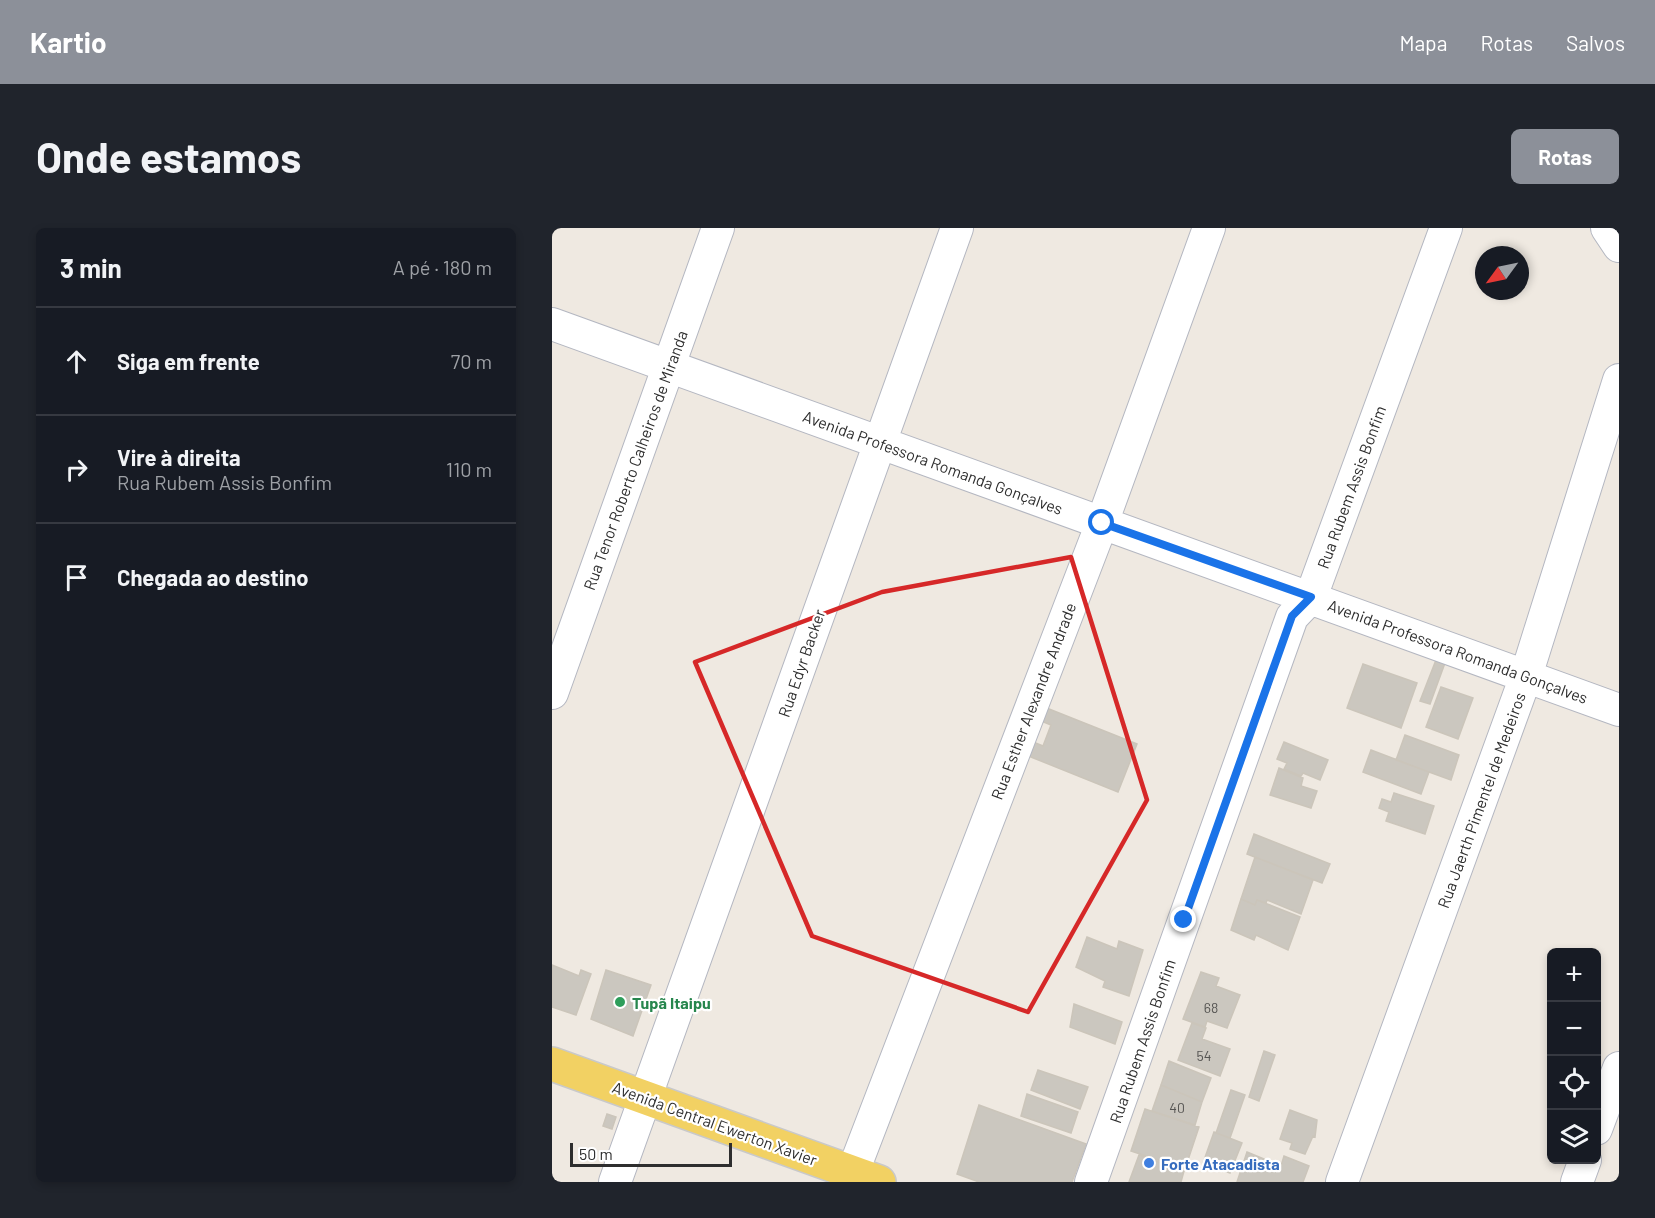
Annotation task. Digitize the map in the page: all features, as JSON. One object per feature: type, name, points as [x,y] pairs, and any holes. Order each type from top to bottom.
[{"type":"main road","name":"Avenida Central Ewerton Xavier","points":[[552,1064],[860,1179]]},
{"type":"street","name":"Rua Tenor Roberto Calheiros de Miranda","points":[[552,693],[718,228]]},
{"type":"street","name":"Rua Edyr Backer","points":[[615,1182],[957,228]]},
{"type":"street","name":"Rua Esther Alexandre Andrade","points":[[860,1179],[1209,228]]},
{"type":"street","name":"Rua Rubem Assis Bonfim","points":[[1091,1182],[1292,616],[1311,597],[1446,228]]},
{"type":"street","points":[[1607,228],[1619,246]]},
{"type":"street","name":"Avenida Professora Romanda Gonçalves","points":[[552,324],[1619,710]]},
{"type":"street","name":"Rua Jaerth Pimentel de Medeiros","points":[[1342,1182],[1526,676],[1619,380]]},
{"type":"street","points":[[1601,1116],[1619,1068]]},
{"type":"street","points":[[1577,1182],[1584,1164]]},
{"type":"highlighted area","points":[[1071,557],[1147,800],[1028,1012],[812,936],[695,662],[882,592]]},
{"type":"building","points":[[1436,660],[1445,663],[1430,704],[1420,701]]},
{"type":"building","points":[[1363,664],[1417,683],[1401,728],[1347,708]]},
{"type":"building","points":[[1441,687],[1473,698],[1458,739],[1426,727]]},
{"type":"building","points":[[1039,705],[1137,744],[1118,792],[1021,753],[1026,739],[1043,746],[1051,725],[1034,718]]},
{"type":"building","points":[[1405,735],[1459,755],[1451,780],[1396,760]]},
{"type":"building","points":[[1284,742],[1328,760],[1320,780],[1284,769],[1287,763],[1277,759]]},
{"type":"building","points":[[1371,750],[1429,772],[1421,794],[1363,772]]},
{"type":"building","points":[[1279,768],[1303,778],[1301,786],[1317,791],[1311,808],[1270,795]]},
{"type":"building","points":[[1394,793],[1434,806],[1425,834],[1386,821],[1389,812],[1379,808],[1382,799],[1391,802]]},
{"type":"building","points":[[1254,834],[1330,864],[1322,883],[1247,854]]},
{"type":"building","points":[[1255,857],[1313,880],[1301,914],[1267,900],[1266,903],[1257,900],[1255,905],[1241,899]]},
{"type":"building","points":[[1241,899],[1255,905],[1257,900],[1300,917],[1288,950],[1256,935],[1254,940],[1231,930]]},
{"type":"building","points":[[1087,937],[1117,949],[1119,941],[1143,950],[1129,996],[1103,987],[1105,981],[1076,967]]},
{"type":"building","points":[[552,965],[579,976],[581,970],[591,974],[576,1015],[552,1007]]},
{"type":"building","name":"Tupã Itaipu","points":[[606,970],[651,985],[633,1036],[591,1019]]},
{"type":"building","points":[[1201,972],[1219,978],[1216,986],[1240,995],[1227,1028],[1207,1021],[1205,1027],[1183,1019]]},
{"type":"building","points":[[1074,1004],[1122,1022],[1115,1044],[1070,1027]]},
{"type":"building","points":[[1192,1023],[1206,1028],[1202,1039],[1230,1049],[1220,1076],[1178,1060]]},
{"type":"building","points":[[1264,1051],[1275,1055],[1259,1101],[1249,1097]]},
{"type":"building","points":[[1169,1061],[1211,1078],[1202,1102],[1161,1085]]},
{"type":"building","points":[[1038,1070],[1088,1087],[1080,1109],[1031,1090]]},
{"type":"building","points":[[1161,1085],[1202,1102],[1195,1125],[1152,1111]]},
{"type":"building","points":[[1231,1090],[1245,1095],[1230,1138],[1216,1133]]},
{"type":"building","points":[[1027,1094],[1078,1112],[1071,1133],[1021,1116]]},
{"type":"building","points":[[979,1105],[1086,1144],[1072,1182],[979,1182],[957,1174]]},
{"type":"building","points":[[1145,1109],[1199,1127],[1185,1169],[1131,1151]]},
{"type":"building","points":[[1290,1110],[1317,1120],[1315,1137],[1313,1136],[1305,1154],[1290,1149],[1292,1143],[1280,1139]]},
{"type":"building","points":[[607,1114],[616,1117],[612,1129],[603,1126]]},
{"type":"building","points":[[1214,1132],[1242,1143],[1230,1173],[1203,1163]]},
{"type":"building","points":[[1247,1152],[1281,1166],[1284,1156],[1309,1166],[1303,1182],[1237,1182]]},
{"type":"building","name":"Forte Atacadista","points":[[1139,1155],[1184,1171],[1181,1182],[1129,1182]]},
{"type":"place","name":"Tupã Itaipu","points":[[620,1002]]},
{"type":"place","name":"Forte Atacadista","points":[[1149,1163]]},
{"type":"route","points":[[1102,523],[1311,597],[1292,616],[1236,767],[1184,920]]}]
